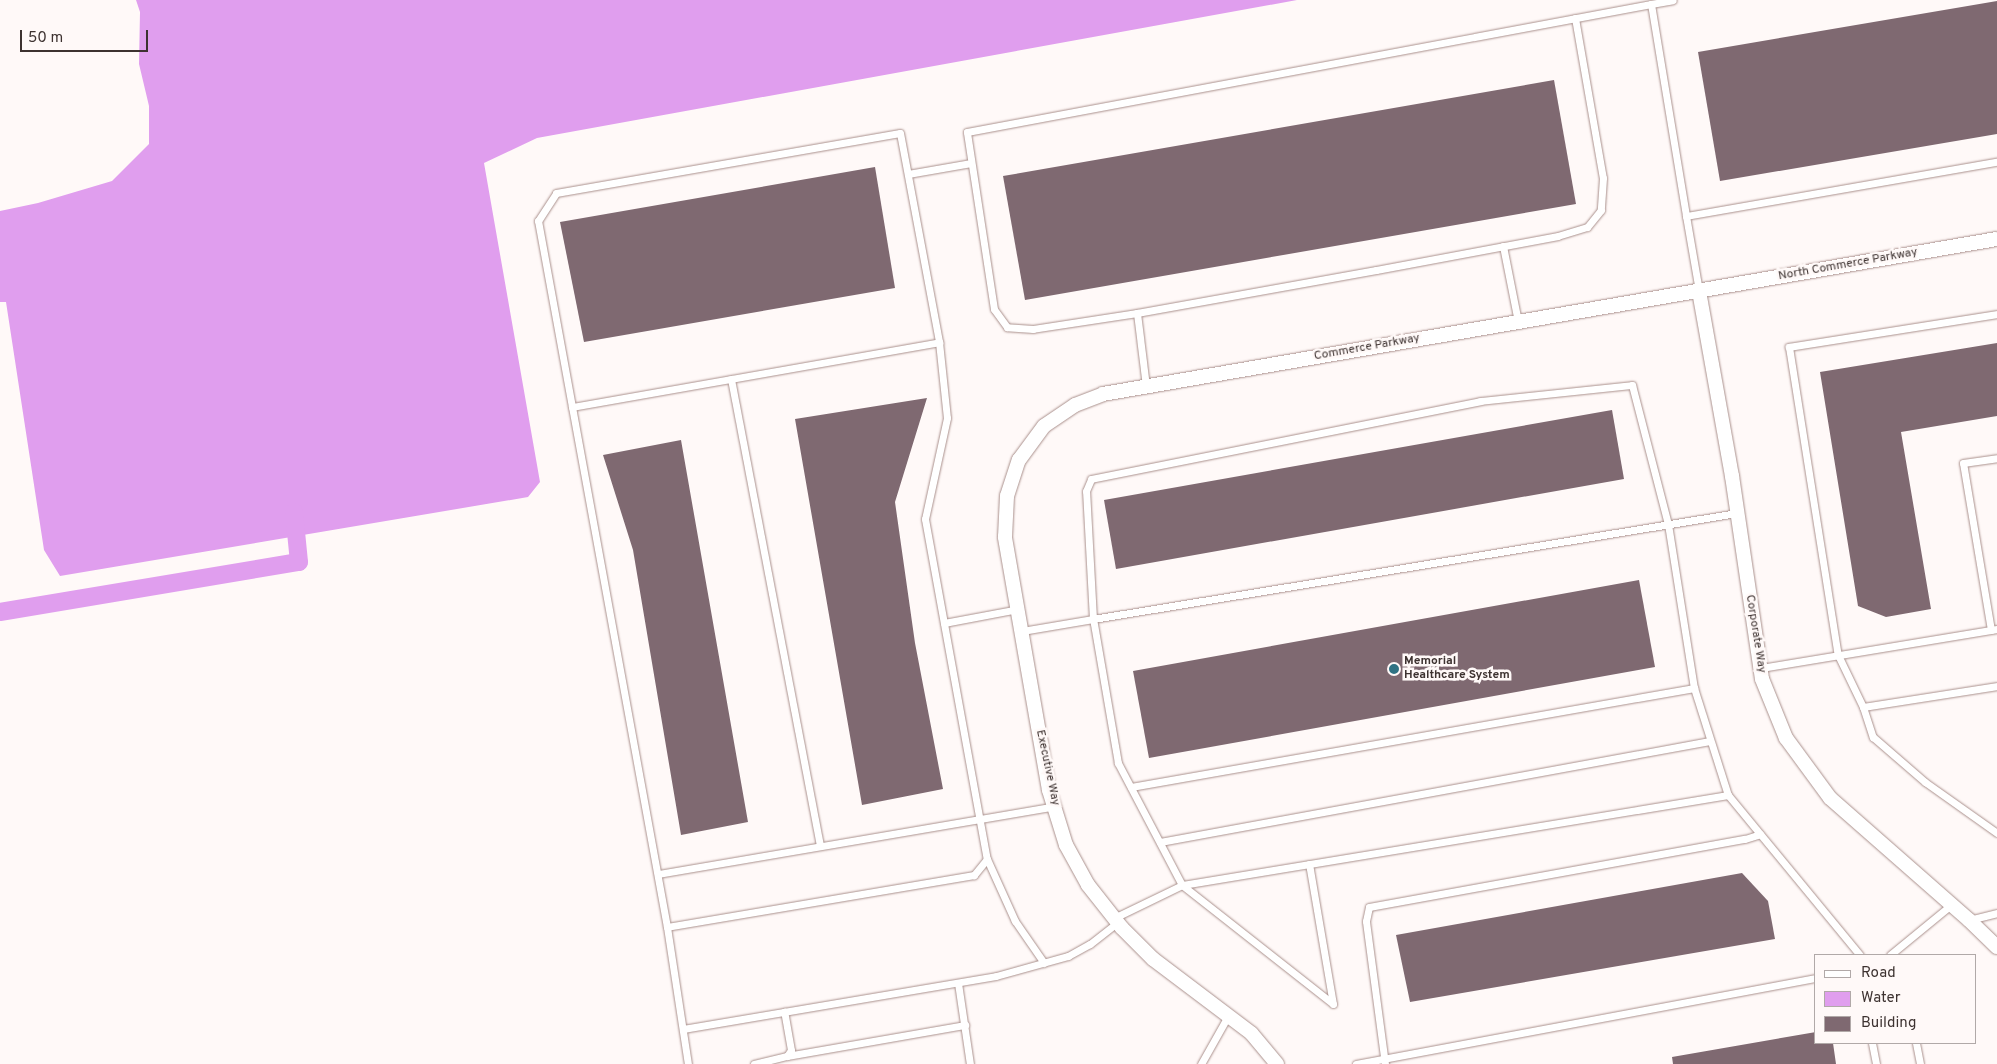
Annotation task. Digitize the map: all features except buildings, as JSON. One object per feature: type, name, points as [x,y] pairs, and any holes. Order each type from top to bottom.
[{"type":"street","name":"North Commerce Parkway","points":[[1699,291],[1997,239]]},
{"type":"street","name":"Commerce Parkway","points":[[1044,426],[1075,405],[1104,394],[1699,291]]},
{"type":"street","name":"Corporate Way","points":[[1699,291],[1737,513],[1762,679],[1786,738],[1830,798],[1952,904],[1997,947]]},
{"type":"street","name":"Executive Way","points":[[1044,426],[1019,460],[1007,496],[1005,537],[1049,790],[1066,845],[1088,885],[1116,920],[1154,959],[1250,1033],[1277,1064]]},
{"type":"lane","points":[[1575,18],[1603,178],[1601,210],[1587,227],[1558,236],[1137,313],[1033,329],[1007,326],[994,309],[967,132],[1575,18],[1672,0]]},
{"type":"lane","points":[[1651,4],[1699,291]]},
{"type":"lane","points":[[688,1064],[658,874],[538,221],[556,193],[900,133],[939,342],[947,418],[925,519],[987,859],[1015,920],[1044,963]]},
{"type":"lane","points":[[1686,216],[1997,162]]},
{"type":"lane","points":[[908,174],[971,163]]},
{"type":"lane","points":[[1503,246],[1518,322]]},
{"type":"lane","points":[[1137,313],[1146,386]]},
{"type":"lane","points":[[1997,314],[1789,347],[1838,655],[1863,707],[1873,737],[1925,782],[1997,832]]},
{"type":"lane","points":[[572,407],[939,342]]},
{"type":"lane","points":[[731,379],[820,846]]},
{"type":"lane","points":[[1309,864],[1333,1004],[1182,885],[1118,764],[1093,619],[1086,490],[1091,479],[1480,401],[1632,386],[1668,524],[1694,688],[1728,795],[1859,954]]},
{"type":"lane","points":[[1761,668],[1994,629],[1963,463],[1997,458]]},
{"type":"lane","points":[[1022,631],[1737,513]]},
{"type":"lane","points":[[944,623],[1018,609]]},
{"type":"lane","points":[[1863,707],[1997,686],[1997,690]]},
{"type":"lane","points":[[1130,787],[1694,688]]},
{"type":"lane","points":[[1160,842],[1710,741]]},
{"type":"lane","points":[[683,1029],[958,983],[996,976],[1044,963],[1068,956],[1090,944],[1116,920],[1182,885],[1728,795]]},
{"type":"lane","points":[[658,874],[1054,806]]},
{"type":"lane","points":[[1384,1061],[1366,921],[1370,907],[1745,840],[1760,834]]},
{"type":"lane","points":[[667,927],[974,875],[987,859]]},
{"type":"lane","points":[[1894,954],[1952,904]]},
{"type":"lane","points":[[1969,920],[1997,912]]},
{"type":"lane","points":[[1356,1064],[1384,1061],[1814,978]]},
{"type":"lane","points":[[958,983],[970,1064]]},
{"type":"lane","points":[[784,1012],[791,1050],[788,1056]]},
{"type":"lane","points":[[1201,1064],[1228,1016]]},
{"type":"lane","points":[[754,1064],[788,1056],[965,1025]]},
{"type":"lane","points":[[1872,1044],[1876,1064]]},
{"type":"lane","points":[[1916,1044],[1920,1064]]},
{"type":"water","points":[[136,0],[1297,0],[537,138],[484,163],[540,482],[528,497],[60,576],[44,550],[6,302],[0,302],[0,211],[38,203],[112,181],[149,144],[149,106],[139,64],[140,12]]},
{"type":"waterway","points":[[0,612],[299,562],[294,512]]},
{"type":"place","name":"Memorial Healthcare System","points":[[1394,669]]}]
